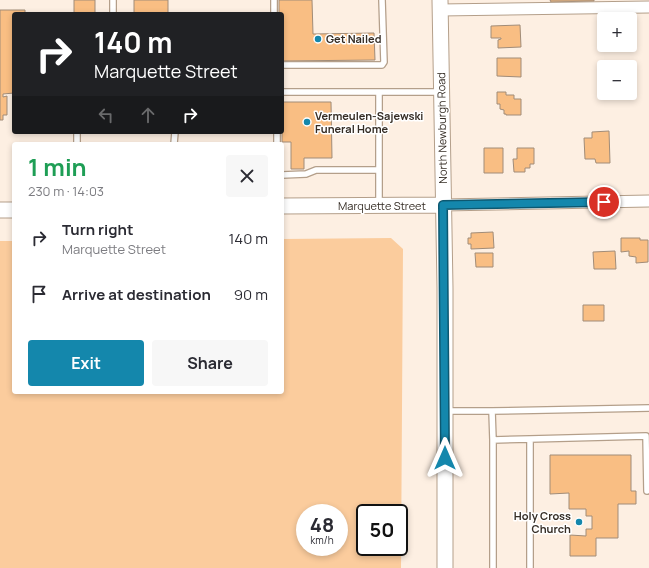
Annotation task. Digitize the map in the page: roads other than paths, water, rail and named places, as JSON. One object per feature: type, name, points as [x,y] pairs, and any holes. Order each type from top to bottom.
[{"type":"main road","name":"North Newburgh Road","points":[[440,5],[445,411],[445,568]]},
{"type":"main road","name":"Marquette Street","points":[[284,206],[443,205]]},
{"type":"main road","points":[[0,210],[12,210]]},
{"type":"street","points":[[440,5],[649,7]]},
{"type":"street","name":"Marquette Street","points":[[443,205],[649,201]]},
{"type":"lane","points":[[113,0],[114,12]]},
{"type":"lane","points":[[274,0],[274,12]]},
{"type":"lane","points":[[284,65],[382,65],[384,62],[382,0]]},
{"type":"lane","points":[[284,92],[441,92]]},
{"type":"lane","points":[[379,92],[379,206]]},
{"type":"lane","points":[[284,175],[306,174],[316,170],[379,170]]},
{"type":"lane","points":[[445,411],[649,408]]},
{"type":"lane","points":[[492,411],[493,568]]},
{"type":"lane","points":[[493,440],[647,436],[646,491]]},
{"type":"lane","points":[[530,439],[530,568]]},
{"type":"place","name":"Get Nailed","points":[[318,39]]},
{"type":"place","name":"Vermeulen-Sajewski Funeral Home","points":[[307,122]]},
{"type":"place","name":"Holy Cross Church","points":[[579,522]]}]
